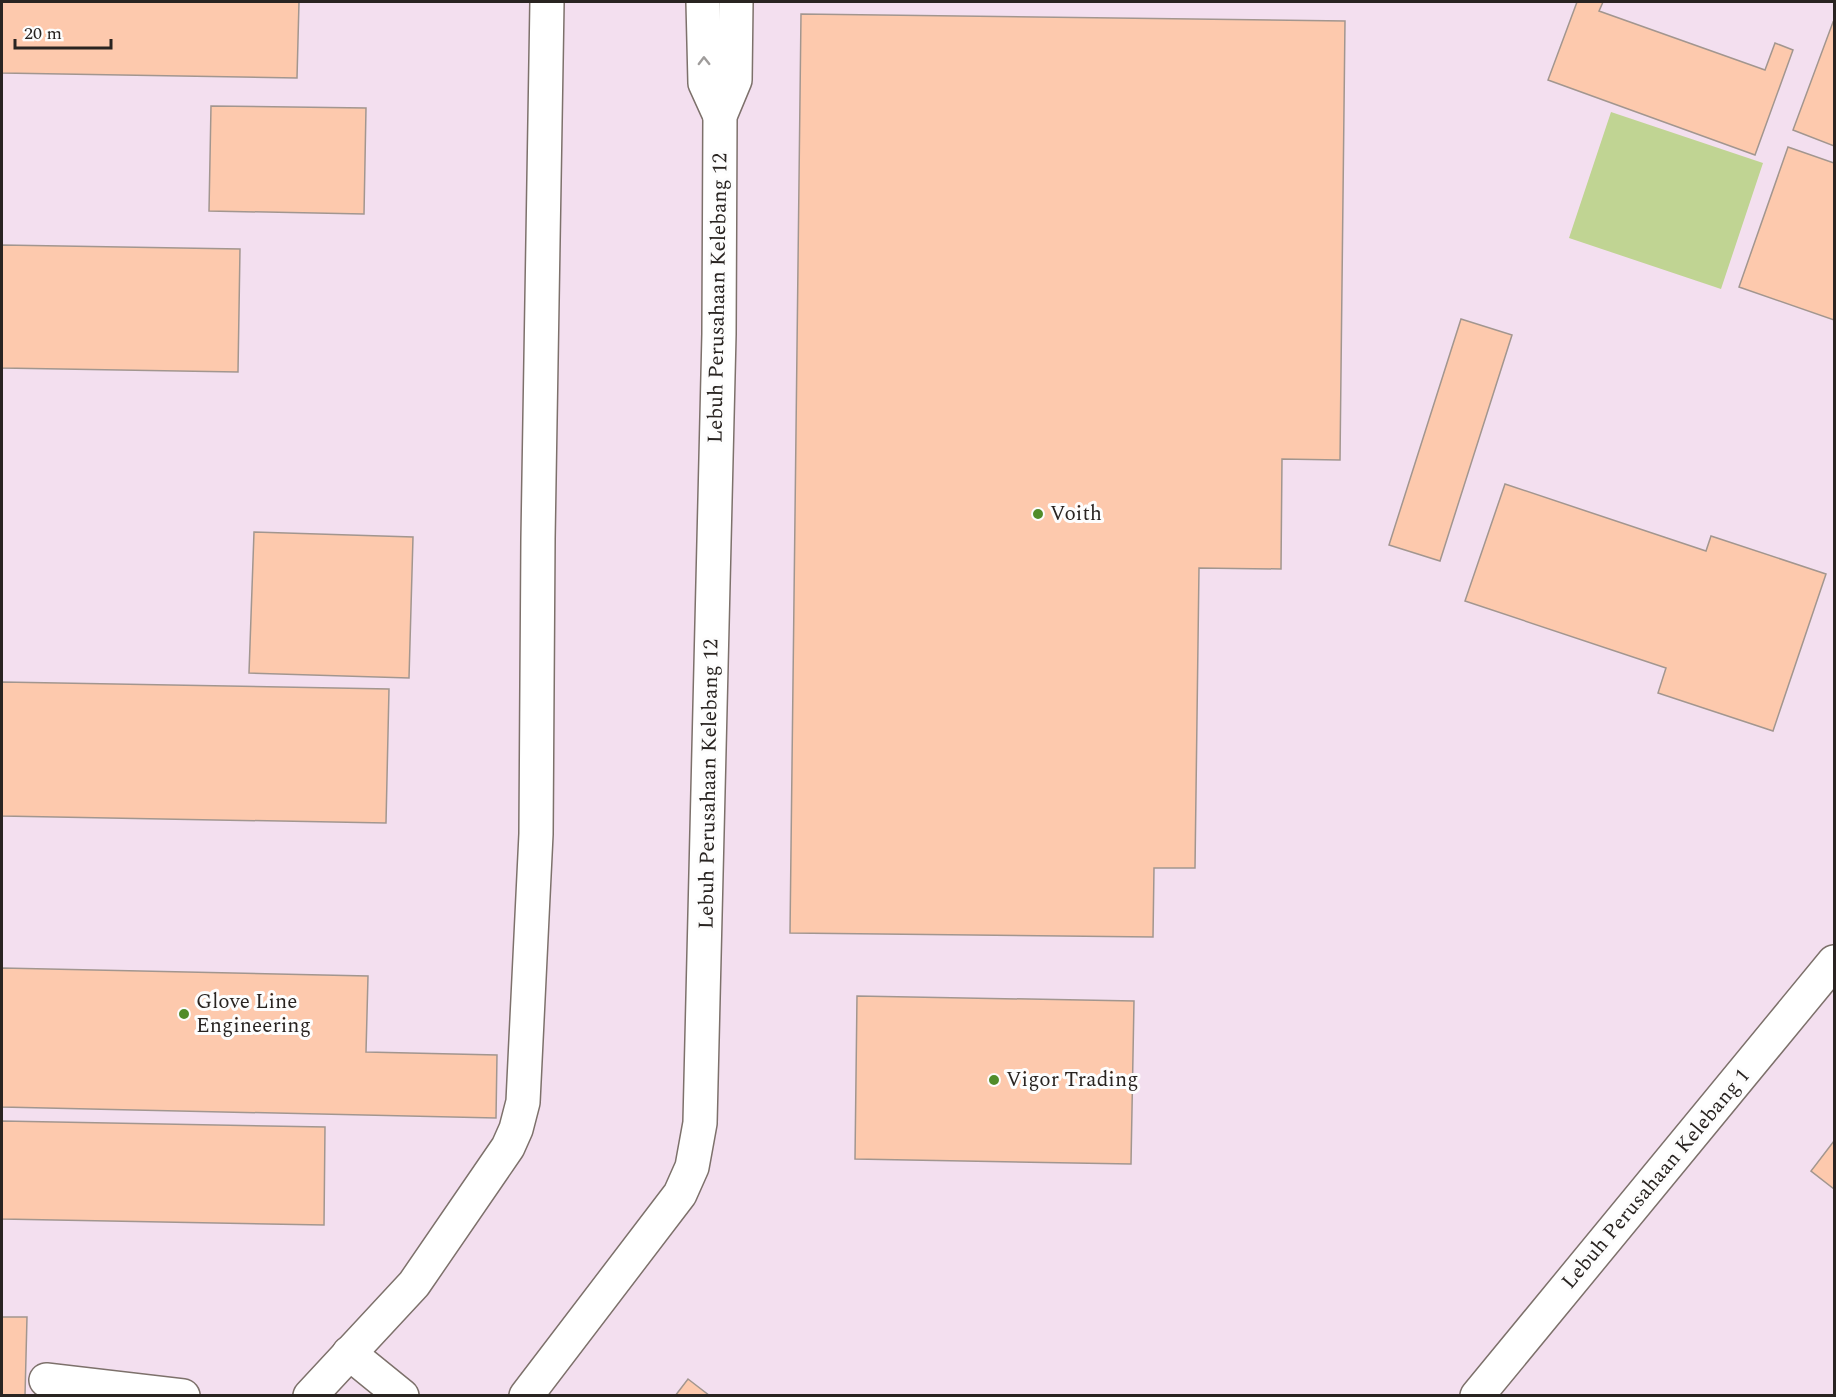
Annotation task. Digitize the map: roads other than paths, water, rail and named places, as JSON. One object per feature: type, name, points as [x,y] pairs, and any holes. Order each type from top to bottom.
[{"type":"street","points":[[310,1395],[414,1284],[508,1147],[516,1129],[523,1102],[536,834],[538,515],[547,2]]},
{"type":"street","name":"Lebuh Perusahaan Kelebang 12","points":[[703,2],[705,83],[720,116]]},
{"type":"street","name":"Lebuh Perusahaan Kelebang 12","points":[[525,1395],[680,1194],[692,1167],[697,1144],[700,1123],[707,889],[719,334],[720,116],[735,80],[736,2]]},
{"type":"street","name":"Lebuh Perusahaan Kelebang 1","points":[[1477,1395],[1834,962]]},
{"type":"street","points":[[349,1353],[402,1395]]},
{"type":"street","points":[[46,1380],[183,1395]]},
{"type":"place","name":"Voith","points":[[1038,514]]},
{"type":"place","name":"Glove Line Engineering","points":[[184,1014]]},
{"type":"place","name":"Vigor Trading","points":[[994,1080]]}]
